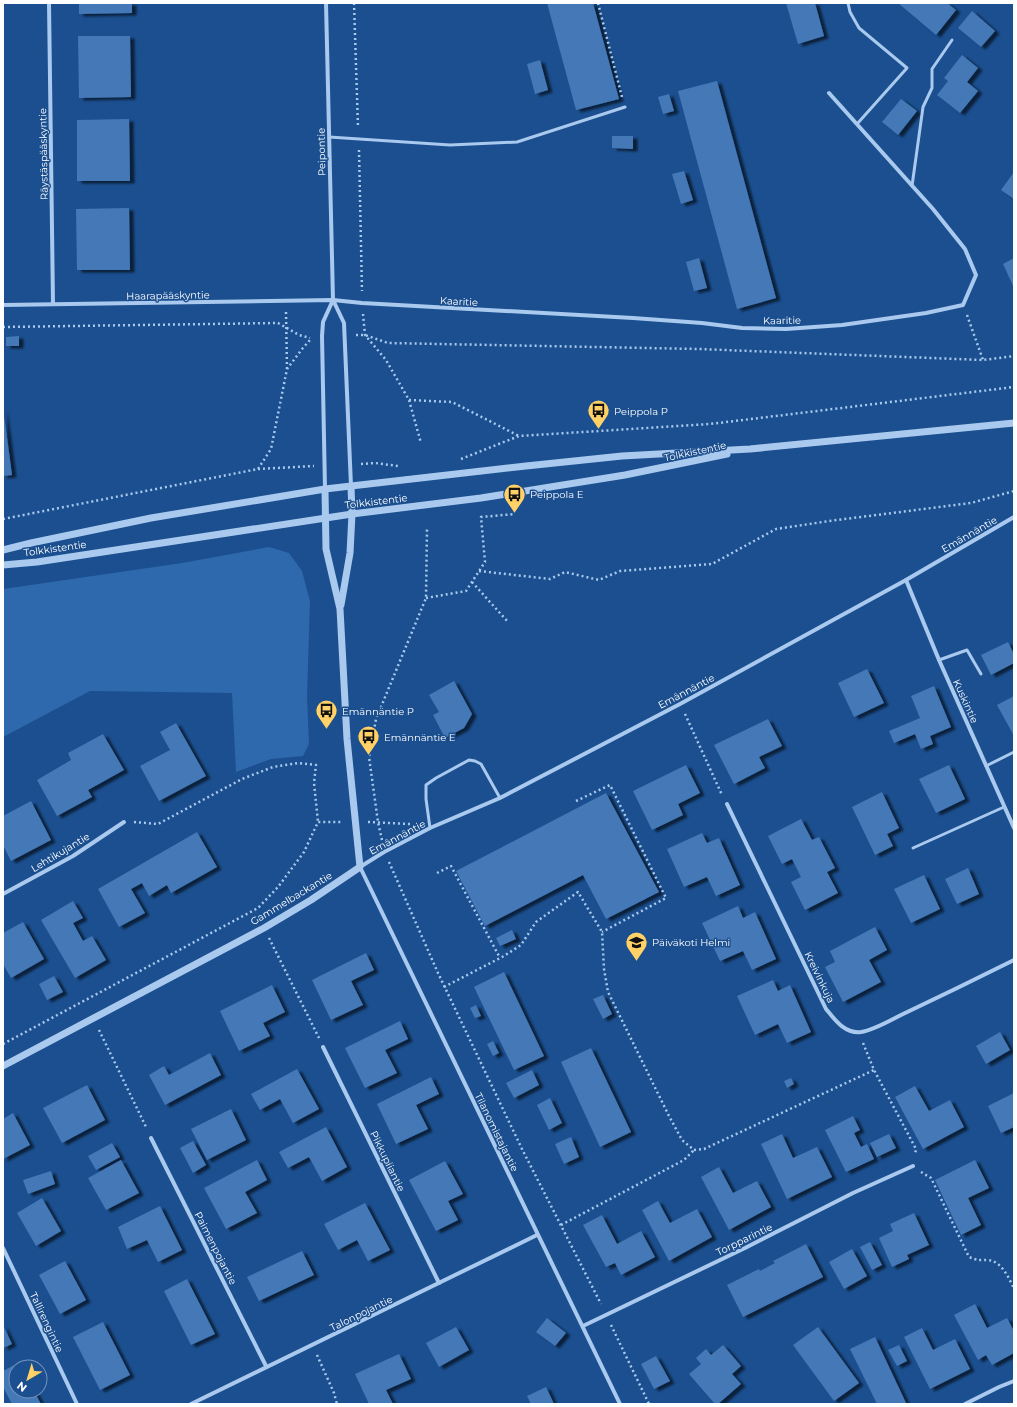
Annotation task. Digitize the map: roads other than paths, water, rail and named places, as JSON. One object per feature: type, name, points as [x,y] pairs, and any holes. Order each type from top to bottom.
[{"type":"street","name":"Räystäspääskyntie","points":[[49,3],[54,304]]},
{"type":"street","name":"Peipontie","points":[[325,489],[322,336],[324,322],[333,300],[326,3]]},
{"type":"street","points":[[829,93],[912,186]]},
{"type":"street","name":"Kaaritie","points":[[333,300],[362,303],[633,318],[702,323],[742,328],[786,329],[842,325],[926,313],[963,305],[976,275],[965,249],[912,186]]},
{"type":"street","name":"Haarapääskyntie","points":[[3,305],[333,300]]},
{"type":"street","name":"Peipontie","points":[[333,300],[344,323],[351,486]]},
{"type":"street","name":"Tolkkistentie","points":[[3,550],[151,518],[325,489],[622,456],[750,450],[1014,423]]},
{"type":"street","name":"Tolkkistentie","points":[[3,565],[37,562],[352,514],[481,498],[625,475],[750,450]]},
{"type":"street","points":[[340,609],[350,553],[352,514],[351,486]]},
{"type":"street","points":[[325,489],[326,549],[340,609],[347,739],[360,867]]},
{"type":"street","name":"Emännäntie","points":[[360,867],[384,852],[430,828],[500,798],[680,704],[906,580],[1014,518]]},
{"type":"street","name":"Kuskintie","points":[[906,580],[939,660],[1014,828]]},
{"type":"street","name":"Kreivinkuja","points":[[727,804],[826,1009],[839,1024],[851,1031],[861,1032],[873,1028],[1014,960]]},
{"type":"street","name":"Lehtikujantie","points":[[3,894],[73,856],[124,822]]},
{"type":"street","name":"Gammelbackantie","points":[[3,1066],[264,928],[311,900],[360,867]]},
{"type":"street","name":"Tilanomistajantie","points":[[360,867],[620,1404]]},
{"type":"street","name":"Pikkupiiantie","points":[[323,1047],[439,1283]]},
{"type":"street","name":"Paimenpojantie","points":[[151,1138],[266,1366]]},
{"type":"street","name":"Torpparintie","points":[[583,1326],[853,1193],[913,1166]]},
{"type":"street","name":"Talonpojantie","points":[[190,1404],[537,1235]]},
{"type":"street","name":"Tallirengintie","points":[[3,1248],[77,1404]]},
{"type":"street","points":[[965,1404],[1014,1381]]},
{"type":"lane","points":[[848,3],[850,12],[859,28],[907,68],[857,124]]},
{"type":"lane","points":[[912,186],[919,145],[923,107],[932,88],[932,69],[952,40]]},
{"type":"lane","points":[[329,137],[450,146],[517,142],[625,107]]},
{"type":"lane","points":[[939,660],[967,650],[981,674]]},
{"type":"lane","points":[[986,766],[1014,752]]},
{"type":"lane","points":[[430,828],[426,799],[426,786],[436,778],[469,760],[481,764],[500,798]]},
{"type":"lane","points":[[914,848],[1004,807]]},
{"type":"place","name":"Peippola P","points":[[598,430]]},
{"type":"place","name":"Peippola E","points":[[515,514]]},
{"type":"place","name":"Emännäntie P","points":[[327,730]]},
{"type":"place","name":"Emännäntie E","points":[[369,756]]},
{"type":"place","name":"Päiväkoti Helmi","points":[[637,962]]}]
